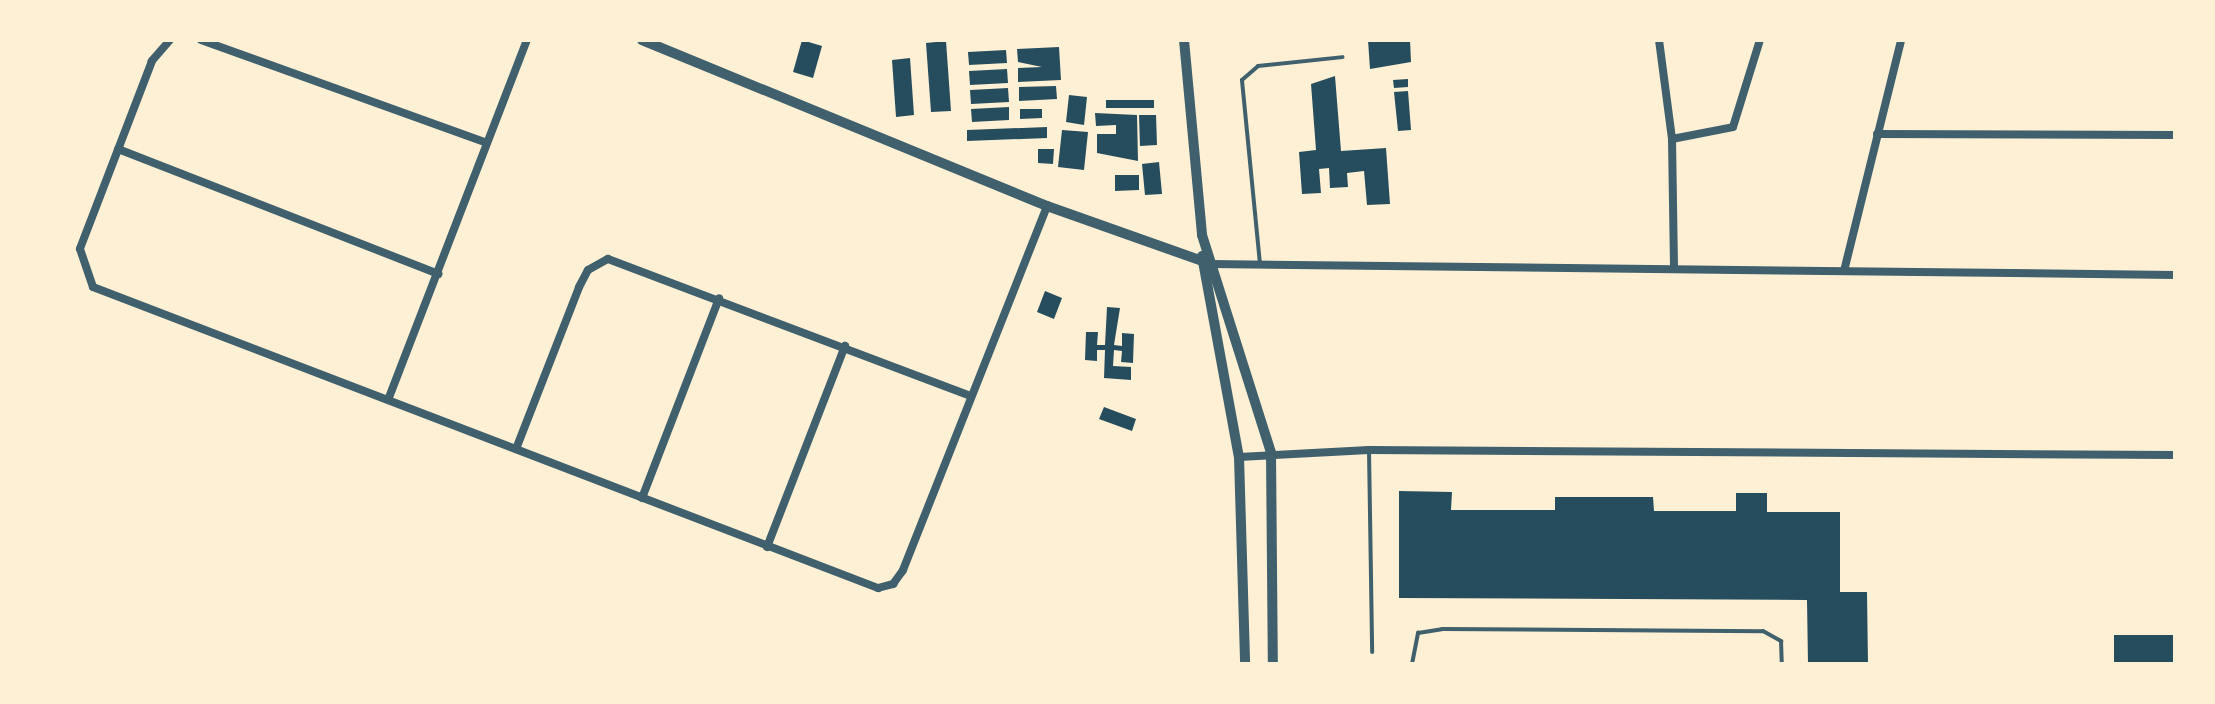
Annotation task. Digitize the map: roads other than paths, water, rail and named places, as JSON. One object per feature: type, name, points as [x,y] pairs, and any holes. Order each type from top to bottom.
[{"type":"street","points":[[170,40],[152,61],[80,249],[93,287],[868,585],[893,584],[1047,206]]},
{"type":"street","points":[[201,40],[485,142]]},
{"type":"street","points":[[388,400],[439,274],[485,142],[527,40]]},
{"type":"street","points":[[642,40],[1047,206],[1206,262],[2175,275]]},
{"type":"street","points":[[1184,40],[1202,235],[1239,457],[1245,664]]},
{"type":"street","points":[[1659,40],[1672,139],[1674,269]]},
{"type":"street","points":[[1672,139],[1733,127],[1760,40]]},
{"type":"street","points":[[1844,271],[1901,40]]},
{"type":"street","points":[[1877,134],[2175,135]]},
{"type":"street","points":[[118,149],[439,274]]},
{"type":"street","points":[[516,449],[579,287],[598,261],[627,262],[970,396]]},
{"type":"street","points":[[1206,262],[1271,453],[1273,664]]},
{"type":"street","points":[[642,498],[719,298]]},
{"type":"street","points":[[767,547],[845,346]]},
{"type":"street","points":[[1239,457],[1369,450],[2175,455]]},
{"type":"lane","points":[[1260,264],[1242,80],[1258,66],[1343,57]]},
{"type":"lane","points":[[1369,450],[1372,652]]},
{"type":"lane","points":[[1412,664],[1418,633],[1442,629],[1763,631],[1781,641],[1782,664]]}]
